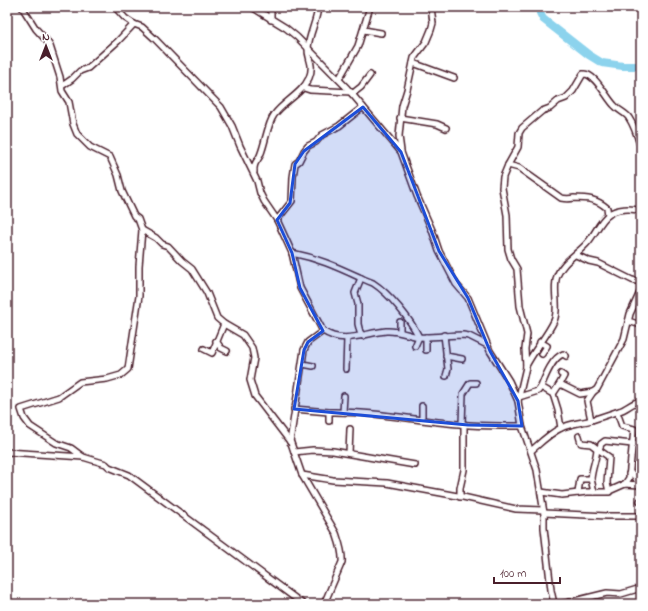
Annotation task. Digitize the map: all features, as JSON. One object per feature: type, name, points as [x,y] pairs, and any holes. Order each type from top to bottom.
[{"type":"street","points":[[22,7],[36,29],[50,46],[62,86],[62,91],[69,102],[73,124],[77,134],[90,147],[110,157],[118,175],[122,191],[134,216],[138,219],[142,230],[138,301],[128,369],[121,374],[106,379],[80,382],[58,397],[21,409],[24,418],[30,426],[56,443],[71,448],[83,457]]},
{"type":"street","points":[[115,7],[134,24],[142,27],[155,39],[221,107],[232,126],[254,174],[264,201],[277,220],[292,253],[300,288],[323,331],[329,336],[338,338],[363,336],[385,331],[400,331],[419,337],[463,334],[487,345]]},
{"type":"street","points":[[252,7],[286,28],[308,47],[352,93],[401,152]]},
{"type":"street","points":[[271,7],[271,20]]},
{"type":"street","points":[[254,174],[254,165],[261,155],[273,116],[287,101],[304,88],[310,76],[312,67],[308,47],[311,31],[317,17],[318,7]]},
{"type":"street","points":[[339,79],[358,46],[370,7]]},
{"type":"street","points":[[431,7],[433,22],[431,30],[426,42],[414,58],[402,106],[399,136],[401,152],[439,251],[456,284],[468,298],[487,345],[519,399]]},
{"type":"street","points":[[62,86],[80,71],[88,68],[118,41],[134,24]]},
{"type":"street","points":[[364,30],[382,33]]},
{"type":"street","points":[[413,63],[454,78]]},
{"type":"street","points":[[554,604],[551,590],[541,492],[537,470],[522,426],[519,399],[526,367],[525,350],[527,334],[520,306],[517,270],[508,249],[507,216],[502,188],[503,177],[518,147],[522,128],[542,111],[566,98],[576,86],[580,77],[586,73],[596,81],[615,106],[628,117],[636,131],[641,148]]},
{"type":"street","points":[[304,88],[310,90],[352,93],[361,88],[370,75]]},
{"type":"street","points":[[277,220],[292,201],[295,164],[299,161],[304,151],[308,146],[316,142],[322,135],[339,126],[363,107]]},
{"type":"street","points":[[400,118],[437,124],[446,128]]},
{"type":"street","points":[[508,165],[519,168],[561,198],[596,200],[607,208],[608,215]]},
{"type":"street","points":[[526,367],[550,328],[556,314],[556,280],[563,267],[589,242],[608,215],[620,210],[634,209],[641,212]]},
{"type":"street","points":[[142,230],[156,238],[162,244],[168,246],[192,270],[207,293],[217,318],[243,335],[252,348],[254,358],[250,380],[256,396],[290,442],[302,475],[336,534],[341,549],[342,562],[324,604]]},
{"type":"street","points":[[292,253],[316,258],[332,264],[374,284],[389,296],[412,323],[419,337]]},
{"type":"street","points":[[576,255],[589,261],[598,262],[632,280],[641,282]]},
{"type":"street","points":[[361,278],[355,293],[358,304],[358,324],[360,332],[363,336]]},
{"type":"street","points":[[591,420],[588,401],[593,392],[597,389],[624,339],[628,321],[641,290]]},
{"type":"street","points":[[628,321],[641,325]]},
{"type":"street","points":[[400,322],[400,331]]},
{"type":"street","points":[[204,349],[212,353],[224,324]]},
{"type":"street","points":[[290,442],[304,350],[308,342],[323,331]]},
{"type":"street","points":[[426,336],[426,350]]},
{"type":"street","points":[[444,336],[448,370],[446,376]]},
{"type":"street","points":[[415,346],[419,337]]},
{"type":"street","points":[[346,369],[348,338]]},
{"type":"street","points":[[216,341],[221,348],[227,350]]},
{"type":"street","points":[[540,342],[547,346],[542,354]]},
{"type":"street","points":[[519,399],[538,391],[547,371],[558,356],[563,354],[566,356]]},
{"type":"street","points":[[446,356],[462,359]]},
{"type":"street","points":[[302,364],[313,366]]},
{"type":"street","points":[[553,394],[564,376],[561,374]]},
{"type":"street","points":[[460,497],[460,488],[464,470],[463,394],[470,382],[476,383]]},
{"type":"street","points":[[559,385],[580,394],[593,392]]},
{"type":"street","points":[[541,387],[553,394],[558,410],[561,428]]},
{"type":"street","points":[[343,412],[344,396]]},
{"type":"street","points":[[531,450],[543,439],[561,428],[573,423],[591,420],[617,412],[627,408],[635,402],[641,401]]},
{"type":"street","points":[[422,406],[422,420]]},
{"type":"street","points":[[294,408],[329,412],[367,413],[463,424],[522,426]]},
{"type":"street","points":[[329,412],[329,421]]},
{"type":"street","points":[[541,492],[562,495],[608,492],[624,484],[629,478],[634,429],[622,426],[617,412]]},
{"type":"street","points":[[349,454],[350,430]]},
{"type":"street","points":[[578,436],[581,443],[591,444],[609,456],[608,492]]},
{"type":"street","points":[[594,492],[591,478],[592,466],[601,444],[605,441],[641,445]]},
{"type":"street","points":[[294,452],[313,450],[349,454],[415,465]]},
{"type":"street","points":[[7,452],[83,457],[106,464],[109,467],[129,475],[302,604]]},
{"type":"street","points":[[629,474],[633,474],[641,484]]},
{"type":"street","points":[[302,475],[333,480],[387,484],[516,509],[607,516],[641,516]]},
{"type":"street","points":[[578,493],[580,480],[591,478]]},
{"type":"street","points":[[624,484],[641,484]]},
{"type":"street","points":[[562,604],[590,596],[607,593],[621,594],[641,588]]},
{"type":"highlighted area","points":[[363,107],[401,152],[439,251],[468,298],[490,351],[518,401],[522,426],[468,425],[294,409],[304,350],[308,342],[323,331],[300,288],[292,253],[277,220],[290,203],[295,164],[304,151]]},
{"type":"waterway","points":[[540,7],[540,13],[543,19],[589,55],[602,63],[623,66],[641,66]]}]
